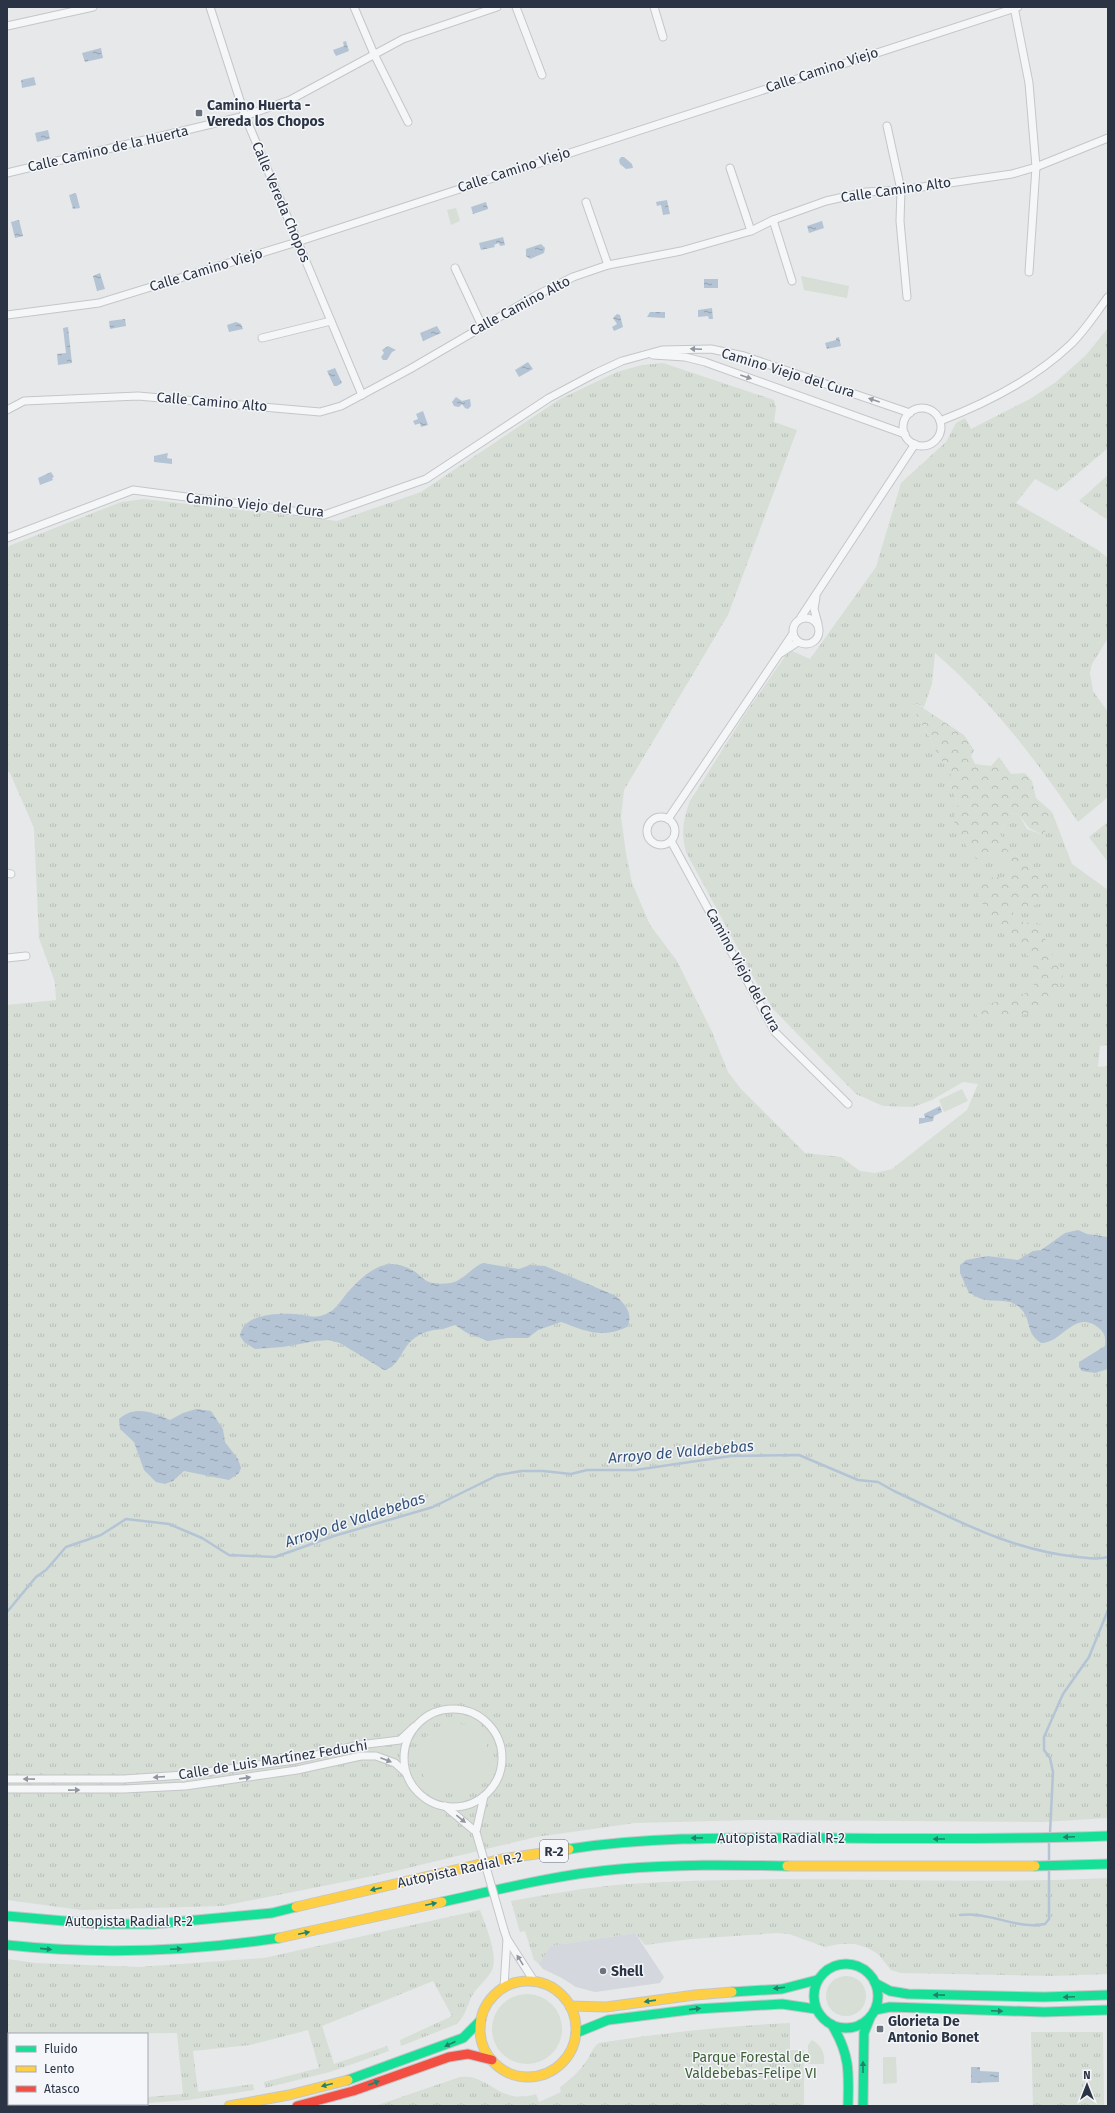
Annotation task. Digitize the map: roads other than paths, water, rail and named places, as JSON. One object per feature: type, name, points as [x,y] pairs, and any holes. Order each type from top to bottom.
[{"type":"main road","name":"Autopista Radial R-2","points":[[7,1916],[107,1924],[167,1923],[272,1913],[502,1859],[618,1842],[697,1838],[984,1839],[1108,1836]]},
{"type":"main road","name":"Autopista Radial R-2","points":[[7,1945],[62,1951],[128,1952],[226,1946],[301,1934],[537,1881],[620,1869],[697,1865],[978,1867],[1108,1864]]},
{"type":"main road","points":[[848,2106],[847,2053],[842,2040],[832,2025],[821,2017],[816,2009],[813,1999],[814,1989],[818,1980],[829,1969],[845,1964],[863,1969],[875,1983],[890,1991],[908,1994],[1044,1997],[1108,1996]]},
{"type":"main road","points":[[570,2006],[606,2007],[695,1995],[782,1989],[818,1980]]},
{"type":"main road","points":[[534,1981],[549,1985],[557,1991],[570,2006],[575,2019],[576,2033],[572,2048],[564,2061],[551,2071],[536,2076],[520,2076],[509,2072],[492,2060],[484,2048],[480,2035],[481,2020],[485,2007],[493,1996],[504,1988],[518,1982],[534,1981]]},
{"type":"main road","points":[[864,2106],[864,2033],[878,2001],[875,1983]]},
{"type":"main road","points":[[576,2033],[592,2025],[608,2020],[696,2009],[782,2004],[816,2009]]},
{"type":"main road","points":[[832,2025],[843,2028],[854,2026],[873,2013],[890,2007],[1044,2012],[1108,2010]]},
{"type":"main road","points":[[229,2106],[289,2095],[349,2080],[445,2046],[463,2038],[481,2020]]},
{"type":"main road","points":[[297,2106],[353,2091],[449,2057],[468,2054],[492,2060]]},
{"type":"street","points":[[7,26],[93,7]]},
{"type":"street","name":"Calle Vereda Chopos","points":[[210,7],[246,116],[297,242],[362,395]]},
{"type":"street","points":[[354,7],[374,54],[408,122]]},
{"type":"street","name":"Calle Camino de la Huerta","points":[[7,173],[246,116],[290,100],[403,38],[496,7]]},
{"type":"street","points":[[516,7],[542,75]]},
{"type":"street","points":[[654,7],[663,37]]},
{"type":"street","points":[[1015,7],[1029,82],[1036,167],[1029,272]]},
{"type":"street","name":"Calle Camino Viejo","points":[[7,315],[99,303],[297,242],[1015,7]]},
{"type":"street","points":[[888,126],[901,190],[900,222],[907,297]]},
{"type":"street","name":"Calle Camino Alto","points":[[7,410],[24,401],[138,396],[320,412],[341,406],[410,369],[537,294],[574,277],[608,265],[681,251],[752,231],[773,220],[826,201],[866,192],[901,190],[1012,174],[1036,167],[1108,138]]},
{"type":"street","points":[[730,168],[752,231]]},
{"type":"street","points":[[586,202],[608,265]]},
{"type":"street","points":[[773,220],[792,281]]},
{"type":"street","points":[[455,268],[482,326]]},
{"type":"street","points":[[940,421],[992,398],[1035,374],[1071,344],[1108,297]]},
{"type":"street","points":[[262,338],[331,321]]},
{"type":"street","name":"Camino Viejo del Cura","points":[[7,538],[133,490],[324,515],[426,479],[549,398],[596,372],[662,350],[711,349],[744,356],[910,413]]},
{"type":"street","name":"Camino Viejo del Cura","points":[[641,356],[662,355],[685,357],[705,362],[905,434]]},
{"type":"street","points":[[924,408],[931,410],[940,421],[940,435],[929,445],[915,444],[905,434],[904,427],[906,419],[910,413],[924,408]]},
{"type":"street","points":[[668,819],[792,635],[794,623],[801,617],[817,594],[915,444]]},
{"type":"street","points":[[792,635],[798,642],[806,645],[815,641],[820,633],[814,609],[817,594]]},
{"type":"street","points":[[801,617],[810,618],[818,624]]},
{"type":"street","points":[[779,654],[798,642]]},
{"type":"street","points":[[664,817],[668,819],[675,829],[671,841],[667,844],[658,845],[653,843],[647,835],[648,826],[654,818],[664,817]]},
{"type":"street","name":"Camino Viejo del Cura","points":[[671,841],[775,1032],[848,1104]]},
{"type":"street","points":[[7,958],[26,956]]},
{"type":"street","points":[[458,1709],[474,1713],[487,1723],[499,1741],[502,1752],[501,1768],[495,1783],[484,1796],[472,1803],[459,1806],[445,1806],[432,1802],[421,1795],[412,1785],[406,1773],[404,1757],[407,1741],[414,1727],[427,1716],[442,1710],[458,1709]]},
{"type":"street","name":"Calle de Luis Martínez Feduchi","points":[[7,1779],[124,1779],[200,1773],[294,1760],[359,1745],[400,1740],[414,1727]]},
{"type":"street","name":"Calle de Luis Martínez Feduchi","points":[[7,1789],[124,1789],[185,1786],[296,1770],[361,1756],[376,1756],[395,1763],[406,1773]]},
{"type":"street","points":[[484,1796],[476,1832],[507,1939],[534,1981]]},
{"type":"street","points":[[445,1806],[476,1832]]},
{"type":"street","points":[[504,1988],[507,1939]]},
{"type":"water","points":[[346,41],[349,51],[336,56],[333,50],[344,46],[343,42]]},
{"type":"water","points":[[101,48],[103,58],[85,62],[82,53]]},
{"type":"water","points":[[34,77],[36,85],[22,88],[21,80]]},
{"type":"water","points":[[48,130],[50,139],[37,142],[35,133]]},
{"type":"water","points":[[621,157],[624,157],[632,164],[633,168],[626,169],[620,164],[619,160]]},
{"type":"water","points":[[76,193],[80,208],[73,209],[69,195]]},
{"type":"water","points":[[667,200],[670,214],[663,215],[661,205],[657,206],[656,202]]},
{"type":"water","points":[[486,202],[488,209],[473,214],[471,207]]},
{"type":"water","points":[[19,220],[23,236],[15,238],[11,222]]},
{"type":"water","points":[[822,221],[824,228],[809,233],[807,226]]},
{"type":"water","points":[[503,237],[505,245],[500,246],[499,243],[494,245],[495,247],[481,250],[479,243]]},
{"type":"water","points":[[541,244],[545,248],[544,253],[530,259],[526,256],[526,249]]},
{"type":"water","points":[[100,273],[105,289],[97,291],[93,276]]},
{"type":"water","points":[[704,279],[718,279],[718,288],[704,288]]},
{"type":"water","points":[[712,308],[713,319],[709,319],[708,316],[698,317],[698,310]]},
{"type":"water","points":[[650,312],[665,312],[665,318],[647,317]]},
{"type":"water","points":[[617,314],[620,315],[623,327],[614,331],[612,327],[617,324],[613,318]]},
{"type":"water","points":[[125,319],[126,326],[110,329],[109,321]]},
{"type":"water","points":[[236,322],[241,324],[243,329],[229,332],[227,325]]},
{"type":"water","points":[[437,326],[441,333],[423,341],[420,333]]},
{"type":"water","points":[[68,327],[72,363],[58,365],[57,354],[66,353],[63,328]]},
{"type":"water","points":[[839,337],[841,346],[827,349],[825,343],[836,340],[836,338]]},
{"type":"water","points":[[388,346],[396,350],[392,352],[387,360],[383,360],[381,357],[384,353],[382,350]]},
{"type":"water","points":[[528,362],[533,369],[519,377],[515,370]]},
{"type":"water","points":[[335,368],[342,383],[337,386],[334,386],[327,371]]},
{"type":"water","points":[[456,397],[462,401],[470,399],[471,406],[468,409],[462,404],[459,407],[454,406],[452,402]]},
{"type":"water","points":[[423,411],[428,425],[421,427],[420,423],[415,425],[413,421],[418,419],[416,414]]},
{"type":"water","points":[[168,453],[167,458],[172,459],[172,464],[154,462],[154,456]]},
{"type":"water","points":[[51,472],[54,477],[52,478],[53,480],[40,485],[38,478]]},
{"type":"water","points":[[940,1106],[942,1112],[934,1116],[933,1121],[919,1124],[919,1118],[925,1118],[924,1114]]},
{"type":"water","points":[[1078,1230],[1087,1234],[1108,1237],[1108,1369],[1095,1373],[1082,1371],[1079,1367],[1079,1362],[1105,1346],[1105,1336],[1100,1329],[1091,1323],[1083,1322],[1069,1328],[1049,1342],[1041,1343],[1033,1335],[1027,1318],[1021,1309],[1013,1303],[1005,1301],[991,1301],[979,1298],[969,1293],[960,1273],[960,1265],[966,1260],[988,1256],[1018,1260],[1033,1251],[1041,1250],[1065,1233]]},
{"type":"water","points":[[483,1263],[519,1269],[530,1265],[545,1266],[614,1295],[625,1305],[629,1313],[629,1322],[627,1327],[618,1331],[601,1333],[586,1331],[561,1322],[538,1330],[528,1338],[508,1338],[488,1341],[467,1333],[455,1325],[419,1335],[408,1344],[393,1366],[384,1370],[340,1343],[329,1340],[283,1347],[255,1349],[244,1342],[240,1336],[243,1328],[248,1323],[263,1316],[272,1314],[296,1314],[314,1317],[330,1312],[365,1275],[385,1265],[392,1264],[404,1267],[414,1271],[427,1281],[442,1284],[459,1280]]},
{"type":"water","points":[[196,1409],[211,1411],[223,1429],[225,1442],[238,1459],[241,1468],[239,1473],[229,1480],[184,1471],[173,1481],[165,1484],[156,1482],[144,1470],[134,1442],[120,1429],[119,1419],[131,1412],[144,1411],[157,1414],[170,1420],[183,1413]]},
{"type":"water","points":[[971,2067],[980,2067],[980,2071],[999,2072],[999,2082],[971,2083]]},
{"type":"waterway","name":"Arroyo de Valdebebas","points":[[7,1612],[36,1577],[46,1570],[66,1547],[101,1535],[126,1519],[169,1524],[202,1538],[229,1555],[275,1557],[334,1536],[433,1507],[498,1475],[522,1471],[543,1471],[571,1474],[587,1470],[635,1470],[731,1456],[799,1455],[858,1480],[878,1482],[894,1491],[983,1532],[1029,1548],[1078,1557],[1108,1557]]},
{"type":"waterway","points":[[1050,1833],[1053,1772],[1050,1758],[1044,1750],[1044,1737],[1063,1694],[1089,1657],[1108,1610]]},
{"type":"waterway","points":[[1049,1842],[1049,1861]]},
{"type":"waterway","points":[[960,1915],[971,1914],[1024,1925],[1045,1924],[1049,1919],[1049,1870]]},
{"type":"place","name":"Camino Huerta - Vereda los Chopos","points":[[199,113]]},
{"type":"place","name":"Shell","points":[[603,1971]]},
{"type":"place","name":"Glorieta De Antonio Bonet","points":[[880,2029]]},
{"type":"park label","name":"Parque Forestal de Valdebebas-Felipe VI","points":[[751,2066]]}]
